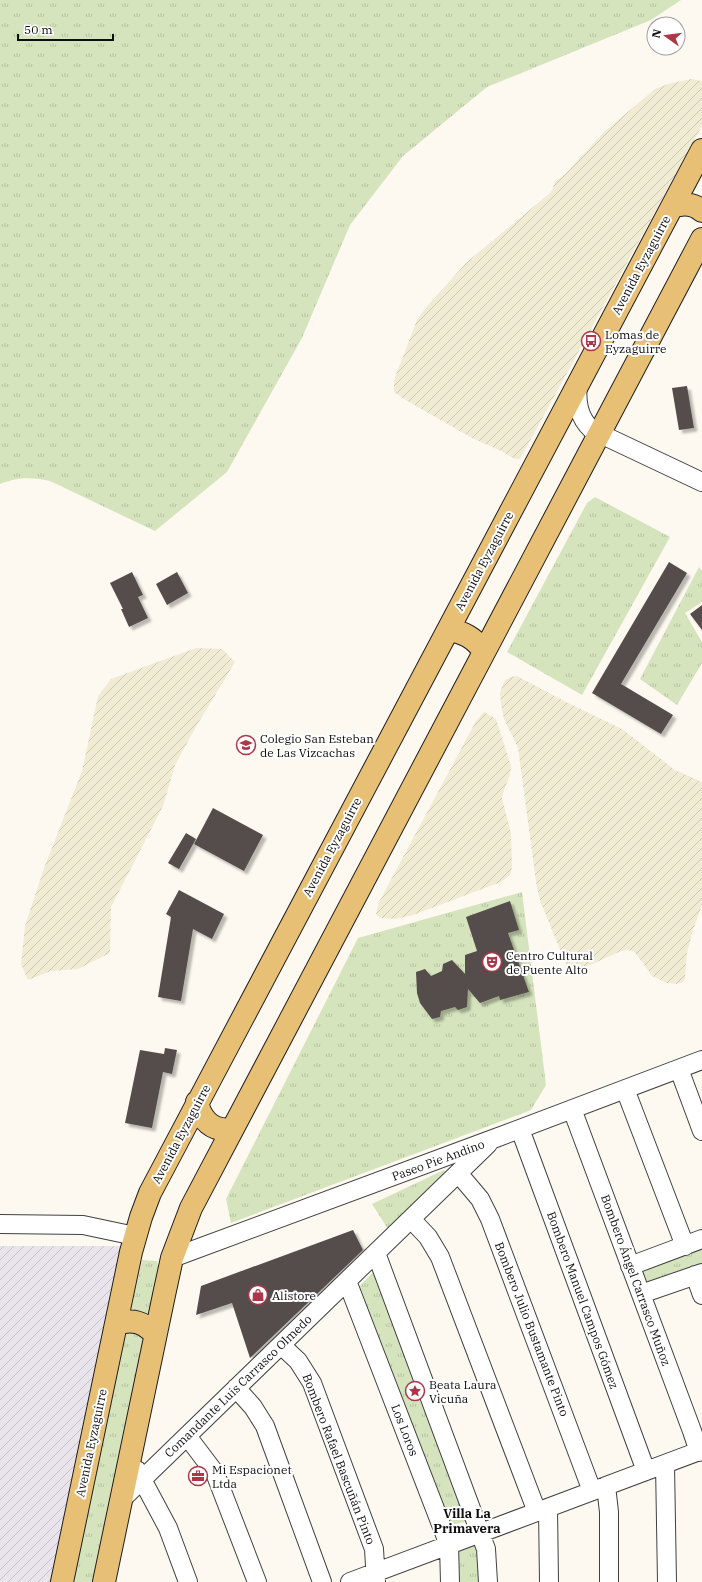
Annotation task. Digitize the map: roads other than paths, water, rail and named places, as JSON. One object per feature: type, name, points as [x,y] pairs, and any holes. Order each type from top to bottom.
[{"type":"main road","name":"Avenida Eyzaguirre","points":[[62,1582],[135,1236],[150,1193],[702,150]]},
{"type":"main road","points":[[672,207],[682,204],[691,205],[702,211]]},
{"type":"main road","points":[[104,1582],[172,1258],[191,1208],[598,434],[702,240]]},
{"type":"main road","points":[[448,630],[459,631],[469,636],[477,642],[484,651]]},
{"type":"main road","points":[[198,1102],[201,1115],[211,1125],[221,1129],[232,1129]]},
{"type":"main road","points":[[116,1325],[122,1322],[135,1321],[146,1326],[155,1334]]},
{"type":"street","points":[[578,383],[577,398],[582,418],[586,425],[598,434],[632,448],[702,482]]},
{"type":"street","points":[[616,401],[618,428],[624,439],[632,448]]},
{"type":"street","name":"Paseo Pie Andino","points":[[172,1258],[702,1060]]},
{"type":"street","points":[[679,1069],[702,1131]]},
{"type":"street","points":[[626,1089],[685,1246]]},
{"type":"street","name":"Bombero Ángel Carrasco Muñoz","points":[[572,1109],[700,1451]]},
{"type":"street","name":"Bombero Manuel Campos Gómez","points":[[520,1129],[646,1471]]},
{"type":"street","name":"Comandante Luis Carrasco Olmedo","points":[[122,1499],[142,1482],[186,1436],[493,1139]]},
{"type":"street","name":"Bombero Julio Bustamante Pinto","points":[[458,1173],[480,1199],[490,1219],[609,1512],[609,1582]]},
{"type":"street","points":[[411,1219],[428,1237],[440,1256],[542,1510],[549,1582]]},
{"type":"street","points":[[0,1224],[83,1225],[135,1236]]},
{"type":"street","points":[[630,1266],[702,1239]]},
{"type":"street","points":[[376,1253],[488,1553],[488,1582]]},
{"type":"street","points":[[641,1294],[698,1274],[702,1295]]},
{"type":"street","name":"Los Loros","points":[[347,1281],[449,1545],[450,1582]]},
{"type":"street","name":"Bombero Rafael Bascuñán Pinto","points":[[281,1345],[298,1361],[312,1383],[374,1549],[376,1577]]},
{"type":"street","points":[[236,1388],[253,1407],[265,1426],[322,1582]]},
{"type":"street","points":[[186,1436],[215,1473],[257,1582]]},
{"type":"street","points":[[350,1582],[376,1577],[449,1545],[700,1451]]},
{"type":"street","points":[[131,1455],[142,1482],[168,1528],[188,1582]]},
{"type":"street","points":[[665,1464],[667,1582]]},
{"type":"place","name":"Lomas de Eyzaguirre","points":[[591,341]]},
{"type":"place","name":"Colegio San Esteban de Las Vizcachas","points":[[246,745]]},
{"type":"place","name":"Centro Cultural de Puente Alto","points":[[492,962]]},
{"type":"place","name":"Alistore","points":[[258,1295]]},
{"type":"place","name":"Beata Laura Vicuña","points":[[415,1391]]},
{"type":"place","name":"Mi Espacionet Ltda","points":[[198,1476]]},
{"type":"district","name":"Villa La Primavera","points":[[467,1520]]}]
